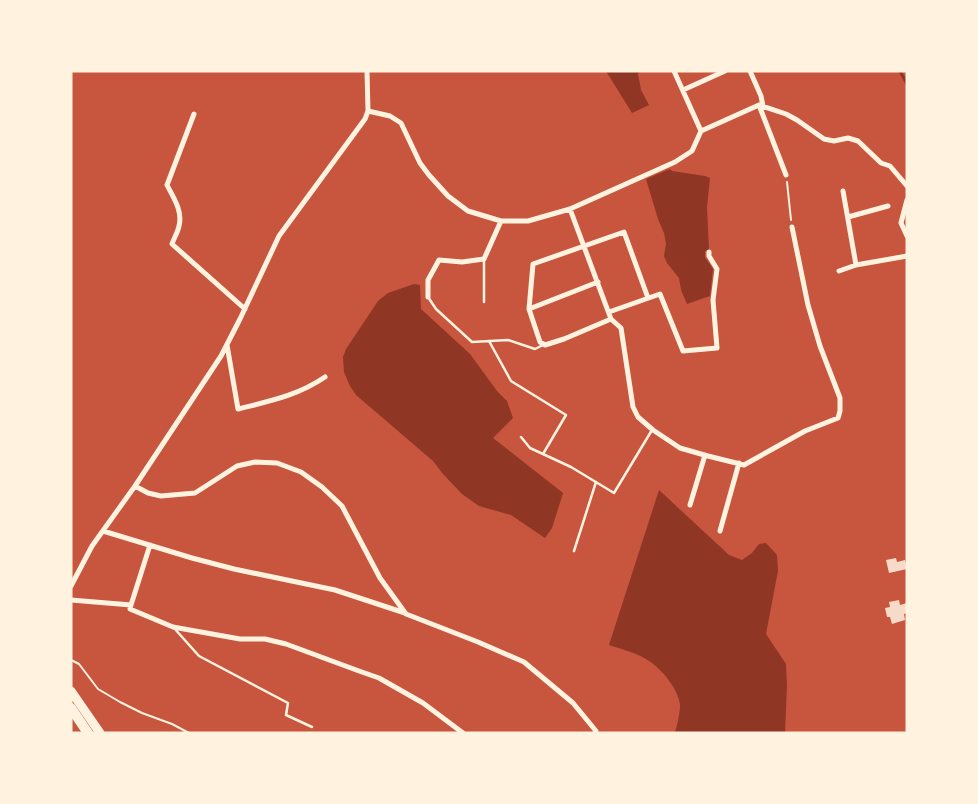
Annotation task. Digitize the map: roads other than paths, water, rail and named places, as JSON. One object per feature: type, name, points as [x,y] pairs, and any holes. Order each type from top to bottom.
[{"type":"highway","points":[[71,708],[88,733]]},
{"type":"main road","points":[[71,691],[100,733]]},
{"type":"street","points":[[71,586],[92,546],[136,486],[221,356],[280,236],[365,119],[368,111],[367,71]]},
{"type":"street","points":[[674,71],[701,131]]},
{"type":"street","points":[[683,90],[725,71]]},
{"type":"street","points":[[750,71],[761,96],[761,106],[786,176]]},
{"type":"street","points":[[368,111],[390,116],[401,123],[420,163],[448,196],[468,211],[501,221],[528,221],[570,209],[674,162],[692,150],[701,131],[761,106],[798,120],[824,139],[834,141],[848,138],[858,141],[881,163],[890,166],[907,186]]},
{"type":"street","points":[[194,114],[167,184],[180,216],[179,226],[172,244],[245,309]]},
{"type":"street","points":[[843,191],[856,265]]},
{"type":"street","points":[[907,200],[901,223],[907,236]]},
{"type":"street","points":[[848,217],[888,206]]},
{"type":"street","points":[[570,209],[611,319],[621,328],[633,407],[638,417],[653,430],[680,448],[744,465],[805,431],[838,418],[840,411],[840,398],[820,346],[808,305],[792,227]]},
{"type":"street","points":[[428,297],[428,280],[439,260],[462,262],[484,259],[501,221]]},
{"type":"street","points":[[611,319],[564,339],[544,345],[540,342],[529,309],[533,264],[624,232],[648,298]]},
{"type":"street","points":[[609,312],[660,294],[683,351],[717,348],[713,300],[717,269],[709,256],[709,252]]},
{"type":"street","points":[[839,271],[856,265],[907,256]]},
{"type":"street","points":[[529,309],[598,282]]},
{"type":"street","points":[[227,345],[238,409],[283,398],[310,387],[325,377]]},
{"type":"street","points":[[690,505],[705,455]]},
{"type":"street","points":[[136,486],[148,493],[161,496],[195,493],[236,466],[255,462],[277,463],[301,472],[322,487],[342,506],[380,578],[406,614]]},
{"type":"street","points":[[720,530],[739,463]]},
{"type":"street","points":[[103,531],[234,569],[335,590],[406,614],[478,642],[524,662],[573,703],[596,731],[595,733]]},
{"type":"street","points":[[150,545],[130,609],[173,627],[240,639],[265,640],[296,647],[379,678],[424,703],[463,733]]},
{"type":"street","points":[[71,600],[131,605]]},
{"type":"lane","points":[[484,259],[484,302]]},
{"type":"lane","points":[[428,297],[436,309],[472,342],[508,340],[535,349],[544,345]]},
{"type":"lane","points":[[489,341],[511,381],[566,415],[542,454]]},
{"type":"lane","points":[[521,437],[530,448],[571,467],[614,493],[653,430]]},
{"type":"lane","points":[[574,551],[596,482]]},
{"type":"lane","points":[[173,627],[199,656],[288,703],[286,714],[312,727]]},
{"type":"waterway","points":[[900,71],[907,84]]}]
